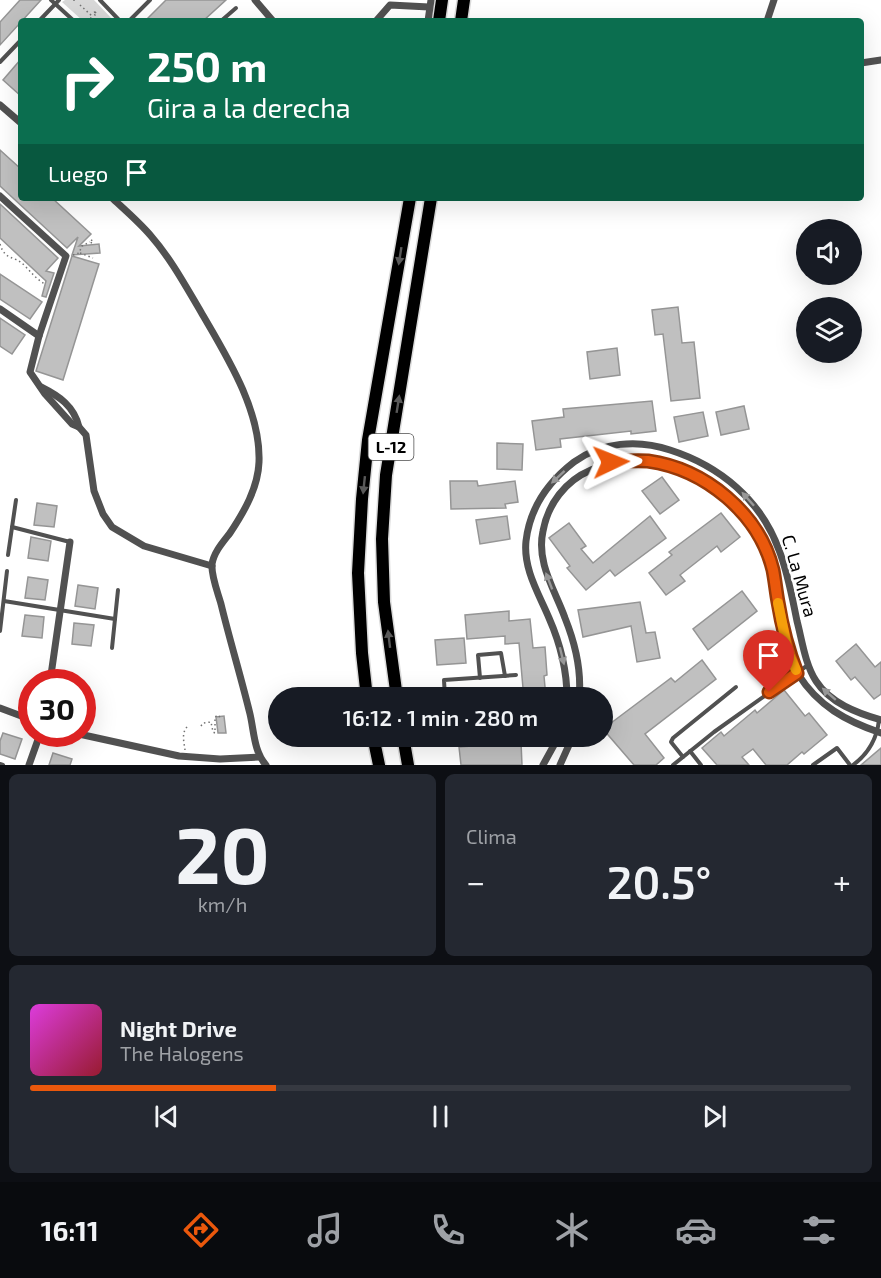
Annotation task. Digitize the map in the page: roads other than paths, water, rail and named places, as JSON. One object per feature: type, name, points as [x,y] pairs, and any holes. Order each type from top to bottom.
[{"type":"highway","points":[[439,18],[442,0]]},
{"type":"highway","points":[[461,18],[464,0]]},
{"type":"highway","name":"L-12","points":[[366,687],[358,573],[362,500],[368,440],[409,201]]},
{"type":"highway","name":"L-12","points":[[396,687],[384,602],[382,539],[384,507],[387,474],[431,201]]},
{"type":"highway","points":[[376,747],[379,765]]},
{"type":"highway","points":[[405,747],[408,765]]},
{"type":"street","points":[[255,0],[270,18]]},
{"type":"street","points":[[768,18],[774,0]]},
{"type":"street","points":[[378,18],[388,3],[430,4]]},
{"type":"street","points":[[864,63],[881,60]]},
{"type":"street","points":[[0,105],[18,120]]},
{"type":"street","points":[[0,196],[66,256],[39,336],[30,372],[41,386],[67,404],[86,435],[94,491],[103,514],[112,527],[144,546],[212,566]]},
{"type":"street","points":[[115,201],[150,234],[181,277],[229,359],[252,417],[260,464],[256,480],[251,496],[220,546],[212,566],[259,757],[266,765]]},
{"type":"street","points":[[0,309],[39,336]]},
{"type":"street","name":"C. La Mura","points":[[567,687],[558,642],[527,564],[526,543],[529,524],[535,506],[546,488],[584,455],[614,445],[642,445],[675,451],[722,476],[750,499],[771,530],[780,551],[809,665],[817,683],[831,698],[880,720]]},
{"type":"street","points":[[579,687],[574,641],[545,569],[541,550],[542,533],[547,515],[566,485],[581,474],[611,462],[646,461],[686,471],[722,493],[740,510],[755,530],[773,569],[783,632],[797,673],[826,707],[841,717],[879,733]]},
{"type":"street","points":[[52,669],[70,542]]},
{"type":"street","points":[[0,708],[18,715]]},
{"type":"street","points":[[96,738],[186,757],[220,759],[259,757]]},
{"type":"street","points":[[29,765],[35,747]]},
{"type":"street","points":[[543,765],[553,747]]},
{"type":"street","points":[[560,765],[568,747]]},
{"type":"street","points":[[184,765],[186,757]]},
{"type":"lane","points":[[51,0],[57,2],[71,18]]},
{"type":"lane","points":[[100,0],[117,18]]},
{"type":"lane","points":[[132,18],[150,0]]},
{"type":"lane","points":[[42,18],[57,2]]},
{"type":"lane","points":[[224,18],[236,8]]},
{"type":"lane","points":[[0,62],[18,43]]},
{"type":"lane","points":[[8,555],[16,500]]},
{"type":"lane","points":[[12,527],[70,542]]},
{"type":"lane","points":[[0,631],[7,571]]},
{"type":"lane","points":[[112,648],[118,590]]},
{"type":"lane","points":[[3,601],[115,619]]},
{"type":"lane","points":[[480,678],[478,655],[501,652],[505,676]]},
{"type":"lane","points":[[673,765],[809,665]]},
{"type":"lane","points":[[444,687],[444,680],[516,675]]},
{"type":"lane","points":[[683,757],[671,742],[673,738],[736,687]]},
{"type":"lane","points":[[813,765],[837,748],[852,765],[879,733],[880,720]]},
{"type":"lane","points":[[690,751],[701,765]]}]
